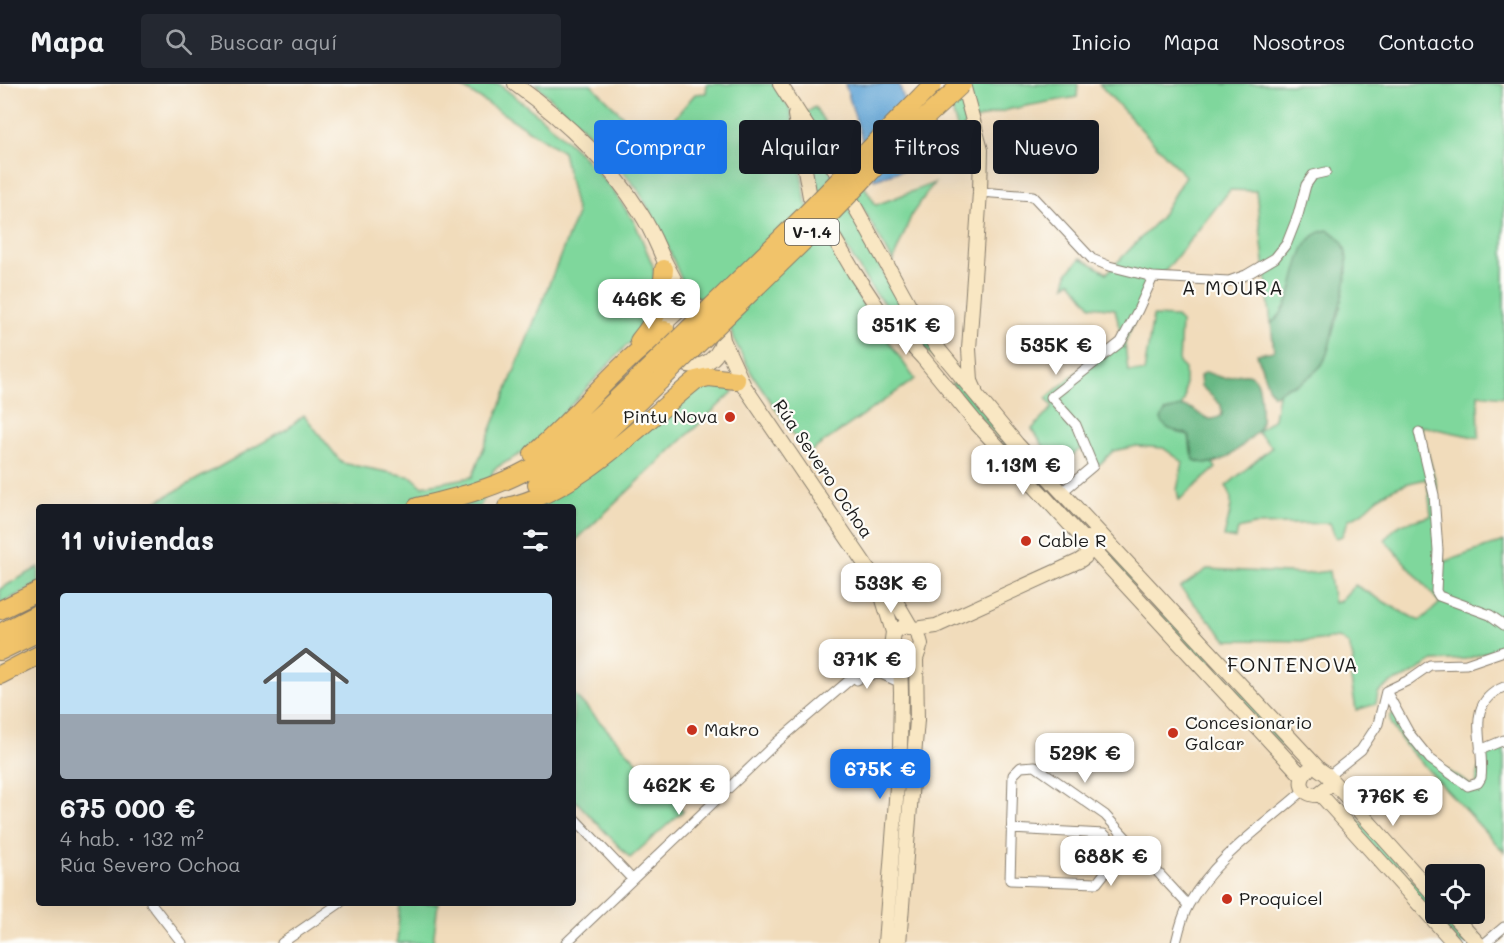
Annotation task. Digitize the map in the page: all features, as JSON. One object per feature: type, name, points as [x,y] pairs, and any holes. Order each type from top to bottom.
[{"type":"highway","name":"V-1.4","points":[[501,504],[553,475],[599,440],[656,373],[799,221],[933,84]]},
{"type":"highway","name":"V-1.4","points":[[429,504],[495,485],[530,469],[578,435],[656,373],[818,227],[900,141],[962,84]]},
{"type":"highway","points":[[618,371],[624,358],[652,326],[658,313],[662,300],[663,262]]},
{"type":"highway","points":[[453,498],[501,475],[533,454],[666,326]]},
{"type":"highway","points":[[634,431],[704,364]]},
{"type":"highway","points":[[518,504],[535,499],[588,469],[696,380],[709,377],[740,383]]},
{"type":"highway","points":[[0,610],[36,592]]},
{"type":"highway","points":[[0,633],[36,615]]},
{"type":"highway","points":[[0,651],[36,634]]},
{"type":"highway","points":[[0,675],[36,657]]},
{"type":"main road","points":[[515,84],[566,126],[601,161],[640,212],[663,262],[689,307],[674,314],[666,326]]},
{"type":"main road","points":[[780,84],[833,167],[918,321],[948,360],[964,370],[984,404],[1017,444],[1425,885]]},
{"type":"main road","points":[[962,84],[981,150],[969,350],[964,370]]},
{"type":"main road","points":[[793,104],[810,197],[868,294],[888,320],[923,358],[977,424],[1088,543],[1313,795],[1320,794],[1327,787],[1324,774]]},
{"type":"main road","points":[[830,231],[827,208],[839,200],[846,200],[851,205],[866,228]]},
{"type":"main road","points":[[663,262],[670,311],[666,326]]},
{"type":"main road","points":[[868,294],[947,374],[964,370]]},
{"type":"main road","name":"Rúa Severo Ochoa","points":[[689,307],[698,307],[714,315],[720,322],[723,340],[740,383],[872,573],[891,593],[916,637]]},
{"type":"main road","name":"Rúa Severo Ochoa","points":[[666,326],[664,340],[672,357],[680,363],[704,364],[740,383]]},
{"type":"main road","points":[[704,364],[721,349],[723,340]]},
{"type":"main road","points":[[948,360],[955,360],[969,350]]},
{"type":"main road","points":[[898,657],[909,657],[916,637],[936,626],[1064,569],[1085,557],[1087,536],[1080,523],[1033,471],[1017,444]]},
{"type":"main road","points":[[1064,569],[1077,550],[1078,539],[1074,528]]},
{"type":"main road","points":[[1064,569],[1101,566],[1115,574]]},
{"type":"main road","name":"Rúa Severo Ochoa","points":[[872,573],[880,590],[898,657],[901,683],[900,747],[885,943]]},
{"type":"main road","points":[[892,637],[900,627],[916,637]]},
{"type":"main road","points":[[900,943],[917,720],[916,637]]},
{"type":"main road","points":[[1303,783],[1310,769],[1324,774]]},
{"type":"main road","points":[[1320,794],[1454,943]]},
{"type":"main road","points":[[1460,924],[1478,943]]},
{"type":"street","points":[[980,192],[1033,196],[1092,259],[1109,266],[1152,277],[1229,281],[1246,275],[1275,258],[1287,243],[1306,185],[1313,175],[1326,172]]},
{"type":"street","points":[[1062,492],[1093,466],[1076,425],[1051,397],[1121,342],[1152,277]]},
{"type":"street","points":[[1419,432],[1434,495],[1438,550],[1436,591],[1439,596],[1490,615],[1504,625]]},
{"type":"street","points":[[566,943],[776,743],[873,660],[892,637]]},
{"type":"street","points":[[1386,691],[1407,681],[1430,665],[1466,664],[1504,651]]},
{"type":"street","points":[[824,701],[898,657]]},
{"type":"street","points":[[865,675],[881,674],[901,683]]},
{"type":"street","points":[[1386,691],[1409,733],[1430,759],[1468,786],[1478,783],[1481,778],[1479,715],[1483,702],[1491,692],[1504,687]]},
{"type":"street","points":[[1324,774],[1360,750],[1378,724],[1386,691]]},
{"type":"street","points":[[1480,750],[1504,740]]},
{"type":"street","points":[[1011,829],[1104,834],[1115,845],[1115,860],[1097,884],[1010,880],[1011,829],[1013,775],[1021,767],[1035,766],[1105,815],[1188,905]]},
{"type":"street","points":[[1176,943],[1188,905],[1204,882],[1224,858],[1303,783]]},
{"type":"street","points":[[576,820],[632,879]]},
{"type":"street","points":[[153,906],[182,943]]},
{"type":"street","points":[[282,943],[336,906]]},
{"type":"street","points":[[1485,943],[1504,927]]},
{"type":"green space","points":[[457,84],[499,84],[543,119],[580,153],[594,169],[594,174],[599,174],[612,189],[635,223],[653,266],[656,290],[643,331],[527,450],[494,469],[481,504],[152,504],[287,429],[304,415],[342,463],[412,477],[422,486],[472,477],[577,214],[563,152]]},
{"type":"green space","points":[[535,84],[591,84],[627,120],[594,120],[594,138]]},
{"type":"green space","points":[[707,84],[775,84],[791,111],[792,120],[739,120],[739,174],[801,174],[806,203],[866,309],[915,379],[807,454],[752,374],[733,338],[729,323],[709,303],[685,288],[661,231],[638,190],[625,174],[727,174],[727,120],[673,120],[695,94],[706,93]]},
{"type":"green space","points":[[945,84],[970,84],[971,86],[975,84],[1078,84],[1077,97],[1016,108],[976,120],[955,120]]},
{"type":"green space","points":[[1099,84],[1500,84],[1504,87],[1504,397],[1478,394],[1479,438],[1422,426],[1421,429],[1437,487],[1440,545],[1444,562],[1504,541],[1504,647],[1466,659],[1433,661],[1407,677],[1391,683],[1378,693],[1376,704],[1356,710],[1351,680],[1353,659],[1349,645],[1339,638],[1311,641],[1227,640],[1180,588],[1207,569],[1305,574],[1329,571],[1334,603],[1340,601],[1355,585],[1420,621],[1440,603],[1385,540],[1400,525],[1431,516],[1427,479],[1403,485],[1386,493],[1349,519],[1342,536],[1337,538],[1330,523],[1254,525],[1238,529],[1236,539],[1224,537],[1231,504],[1226,486],[1272,447],[1257,432],[1274,419],[1281,389],[1300,383],[1322,365],[1341,306],[1296,277],[1284,309],[1271,323],[1256,191],[1230,190],[1163,274],[1153,274],[1125,343],[1128,371],[1144,372],[1153,316],[1176,317],[1181,322],[1179,363],[1185,369],[1185,398],[1181,407],[1165,412],[1176,432],[1189,435],[1191,452],[1208,463],[1213,463],[1216,468],[1179,500],[1177,490],[1183,462],[1163,448],[1137,446],[1113,451],[1100,464],[1093,466],[1081,448],[1054,473],[1038,454],[1044,447],[1032,429],[1053,407],[1046,398],[1121,335],[1115,309],[1091,306],[1071,281],[1065,285],[1068,272],[1081,258],[1107,273],[1160,218],[1185,176]]},
{"type":"green space","points":[[815,107],[823,120],[810,120],[806,113]]},
{"type":"green space","points":[[811,174],[832,174],[844,193],[814,194]]},
{"type":"green space","points":[[843,174],[857,174],[876,205],[934,183],[912,214],[893,261]]},
{"type":"green space","points":[[848,208],[902,306],[946,366],[944,368],[889,310],[869,285],[834,226],[833,219]]},
{"type":"green space","points":[[1327,230],[1338,236],[1344,246],[1347,272],[1327,354],[1321,366],[1307,378],[1273,395],[1257,354],[1274,351],[1271,323],[1281,314],[1288,301],[1300,257],[1306,245],[1314,235]]},
{"type":"green space","points":[[1206,372],[1224,378],[1240,374],[1252,376],[1258,384],[1261,405],[1261,423],[1257,432],[1236,451],[1221,461],[1212,463],[1194,460],[1189,435],[1169,429],[1161,419],[1165,412],[1182,407],[1190,408],[1211,419],[1222,415],[1221,405],[1201,386],[1200,376]]},
{"type":"green space","points":[[951,383],[958,383],[1001,433],[1014,456]]},
{"type":"green space","points":[[701,385],[729,387],[733,392],[576,540],[576,504],[536,504]]},
{"type":"green space","points":[[1107,548],[1291,745],[1285,749],[1106,556]]},
{"type":"green space","points":[[36,569],[36,586],[0,604],[0,589]]},
{"type":"green space","points":[[576,696],[683,811],[630,858],[576,801]]},
{"type":"green space","points":[[908,703],[912,703],[895,943],[890,943]]},
{"type":"green space","points":[[1394,712],[1424,755],[1475,788],[1484,755],[1504,744],[1504,852],[1405,745],[1391,725],[1390,717]]},
{"type":"green space","points":[[1349,809],[1425,895],[1425,905],[1343,813]]},
{"type":"green space","points":[[400,906],[438,906],[433,943],[397,943]]},
{"type":"green space","points":[[1442,924],[1451,924],[1469,943],[1459,943]]},
{"type":"water","points":[[845,84],[899,84],[910,120],[873,120],[873,174],[891,174],[874,179],[861,136],[861,120],[856,120]]},
{"type":"place","name":"Pintu Nova","points":[[730,417]]},
{"type":"place","name":"Cable R","points":[[1026,541]]},
{"type":"place","name":"Makro","points":[[692,730]]},
{"type":"place","name":"Concesionario Galcar","points":[[1173,733]]},
{"type":"place","name":"Proquicel","points":[[1227,899]]},
{"type":"district","name":"A MOURA","points":[[1233,288]]},
{"type":"district","name":"FONTENOVA","points":[[1293,665]]}]
